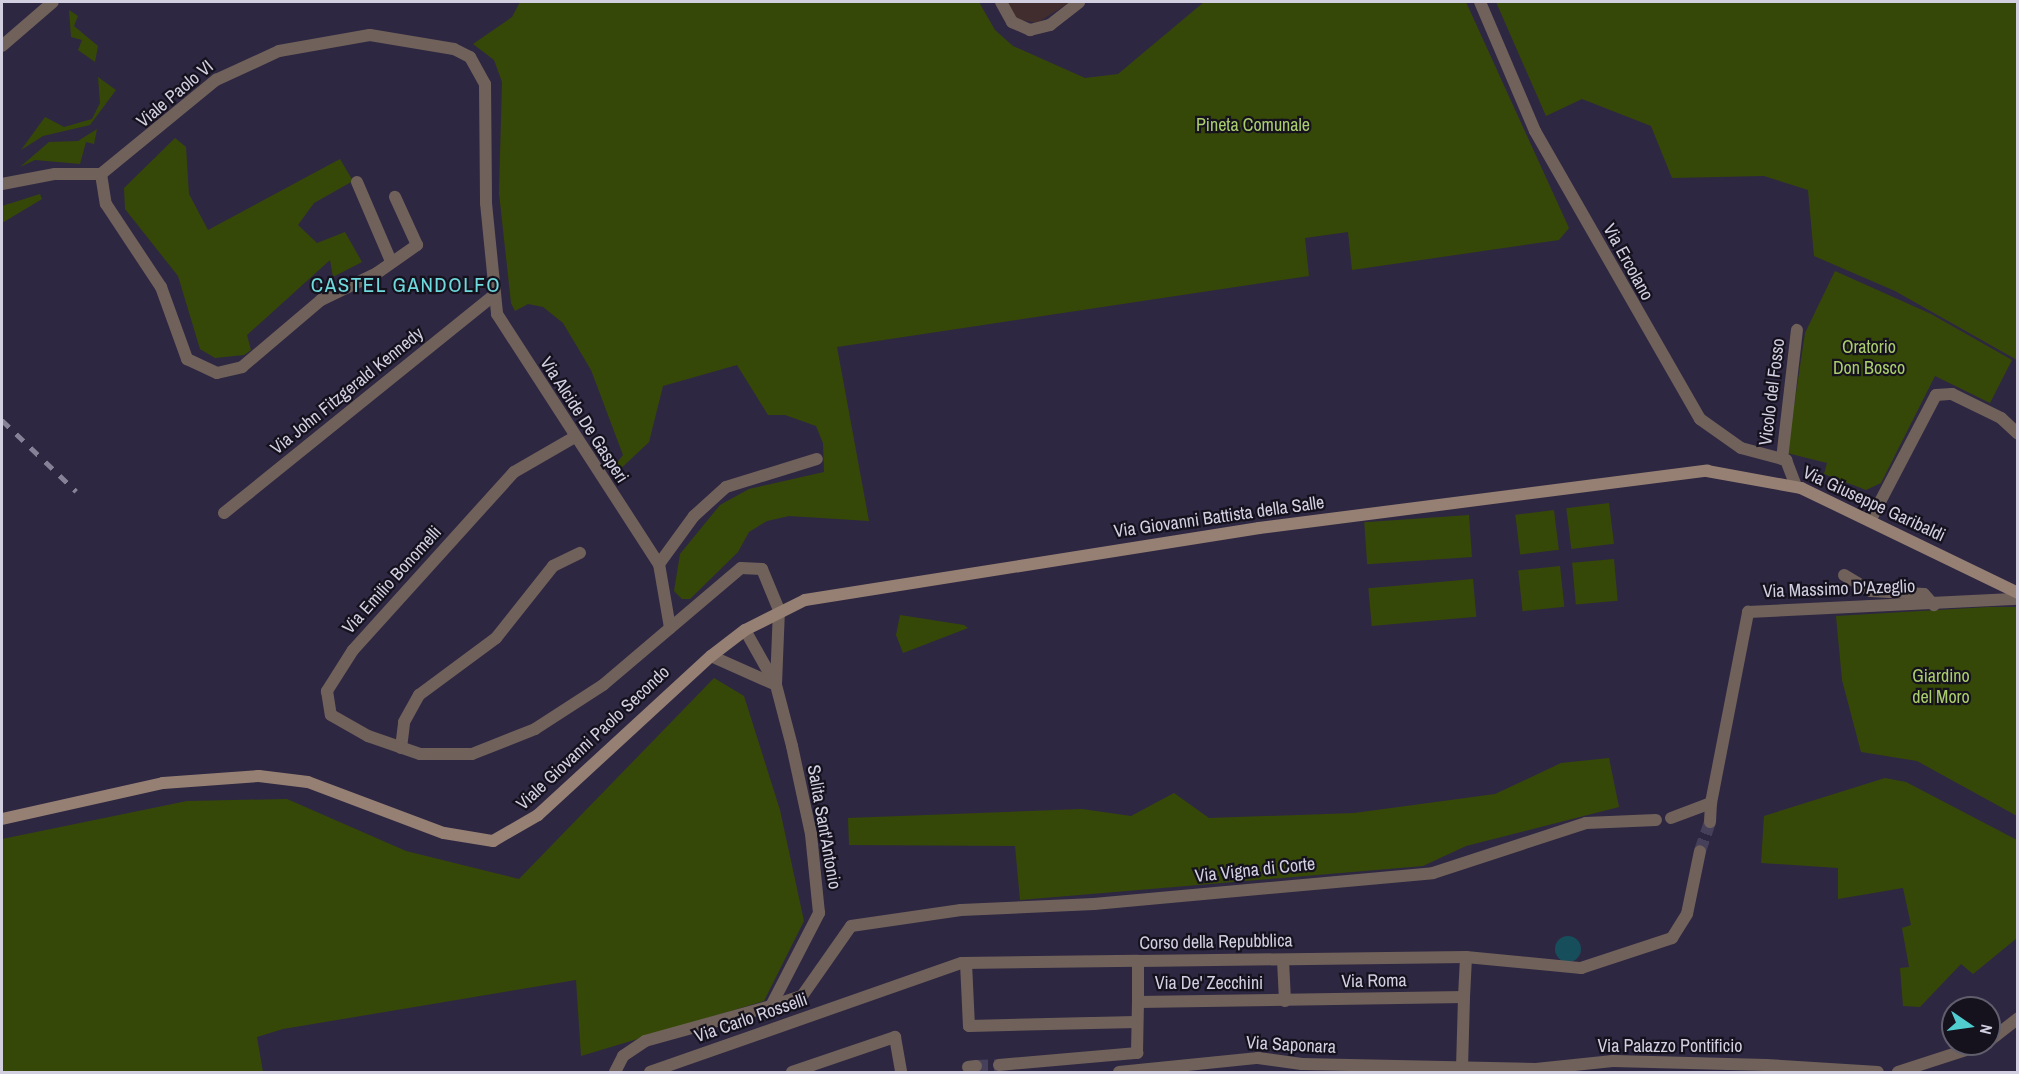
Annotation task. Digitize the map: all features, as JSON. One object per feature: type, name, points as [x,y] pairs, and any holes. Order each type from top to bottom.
[{"type":"main road","name":"Via Giuseppe Garibaldi","points":[[1707,471],[1796,486],[2018,593]]},
{"type":"main road","name":"Via Giovanni Battista della Salle","points":[[745,630],[779,610],[845,590],[1248,529],[1707,471]]},
{"type":"main road","name":"Viale Giovanni Paolo Secondo","points":[[2,819],[163,783],[259,776],[308,782],[444,833],[494,841],[538,815],[711,656],[745,630]]},
{"type":"street","points":[[2,46],[53,2]]},
{"type":"street","points":[[1001,2],[1012,22],[1030,30],[1050,25],[1079,2]]},
{"type":"street","name":"Via Ercolano","points":[[1480,2],[1535,131],[1700,419],[1740,448],[1782,459]]},
{"type":"street","name":"Viale Paolo VI","points":[[101,174],[216,80],[279,51],[370,35],[454,49],[478,64]]},
{"type":"street","name":"Via Alcide De Gasperi","points":[[478,64],[485,84],[484,161],[493,296],[501,324],[573,438],[659,564],[670,628]]},
{"type":"street","points":[[2,184],[55,174],[101,174],[106,204],[161,287],[186,359],[208,372],[242,367],[321,300],[377,273],[390,259],[417,245],[395,197]]},
{"type":"street","points":[[357,182],[390,259]]},
{"type":"street","name":"Via John Fitzgerald Kennedy","points":[[224,513],[493,296]]},
{"type":"street","name":"Vicolo del Fosso","points":[[1782,459],[1797,330]]},
{"type":"street","points":[[1870,521],[1932,400],[1942,393],[1994,415],[2018,434]]},
{"type":"street","name":"Via Emilio Bonomelli","points":[[573,438],[530,460],[504,482],[335,675],[326,697],[331,715],[401,748],[456,757],[513,740],[617,675],[670,628]]},
{"type":"street","points":[[659,564],[694,516],[726,487],[817,459]]},
{"type":"street","points":[[1782,459],[1792,467],[1796,486]]},
{"type":"street","points":[[401,748],[404,722],[419,695],[496,638],[553,566],[580,553]]},
{"type":"street","points":[[670,628],[747,565],[762,569],[779,610]]},
{"type":"street","points":[[1844,575],[1871,591],[1924,594],[1934,605]]},
{"type":"street","name":"Via Massimo D'Azeglio","points":[[1711,803],[1748,612],[1934,605],[2018,599]]},
{"type":"street","name":"Salita Sant'Antonio","points":[[771,1006],[819,913],[811,834],[776,685],[779,610]]},
{"type":"street","name":"Salita Sant'Antonio","points":[[745,630],[776,685]]},
{"type":"street","points":[[711,656],[776,685]]},
{"type":"street","points":[[1671,818],[1711,803],[1710,822]]},
{"type":"street","name":"Via Vigna di Corte","points":[[771,1006],[802,996],[851,926],[961,910],[1094,904],[1433,873],[1586,823],[1656,820]]},
{"type":"street","name":"Corso della Repubblica","points":[[864,997],[966,963],[1466,957],[1581,968],[1655,947],[1680,930],[1700,851]]},
{"type":"street","points":[[1462,1068],[1466,957]]},
{"type":"street","points":[[1283,960],[1285,1001]]},
{"type":"street","name":"Via De' Zecchini","points":[[1138,961],[1137,1002],[1285,1001]]},
{"type":"street","points":[[966,963],[969,1026],[1136,1022]]},
{"type":"street","name":"Via Carlo Rosselli","points":[[650,1072],[864,997]]},
{"type":"street","name":"Via Roma","points":[[1285,1001],[1464,997]]},
{"type":"street","points":[[999,1065],[1037,1067],[1137,1053],[1137,1002]]},
{"type":"street","points":[[615,1072],[623,1056],[645,1041],[771,1006]]},
{"type":"street","points":[[2001,1031],[2018,1018]]},
{"type":"street","points":[[792,1072],[895,1037],[900,1072]]},
{"type":"street","points":[[1898,1072],[1947,1056]]},
{"type":"street","name":"Via Saponara","points":[[1119,1072],[1258,1058],[1462,1068]]},
{"type":"street","name":"Via Palazzo Pontificio","points":[[1462,1068],[1536,1070],[1613,1061],[1878,1072]]},
{"type":"shaded area","points":[[1005,2],[1070,2],[1037,23],[1016,19]]},
{"type":"green space","name":"Pineta Comunale","points":[[520,2],[979,2],[995,30],[1013,46],[1085,78],[1118,74],[1204,2],[1466,2],[1569,228],[1559,240],[1352,270],[1348,232],[1305,238],[1309,276],[837,347],[869,521],[789,516],[767,521],[749,532],[738,552],[690,599],[682,599],[674,591],[680,554],[720,505],[749,489],[824,472],[823,443],[816,426],[785,415],[768,415],[737,365],[663,386],[649,442],[615,474],[612,469],[623,455],[591,370],[563,323],[543,307],[528,304],[515,311],[511,303],[499,193],[502,82],[494,60],[473,44],[512,17]]},
{"type":"green space","points":[[1496,2],[2017,2],[2017,360],[1895,291],[1814,256],[1808,190],[1764,176],[1672,178],[1651,126],[1582,99],[1546,116]]},
{"type":"green space","points":[[69,10],[78,16],[74,26],[98,46],[95,62],[78,50],[82,40],[71,37]]},
{"type":"green space","points":[[98,77],[116,90],[90,125],[43,136],[21,150],[45,117],[64,127],[92,119],[100,103]]},
{"type":"green space","points":[[97,129],[94,144],[86,142],[80,164],[35,160],[20,167],[49,142],[78,141]]},
{"type":"green space","points":[[175,138],[186,147],[189,194],[208,230],[340,159],[353,181],[314,203],[298,225],[317,243],[345,232],[362,262],[333,277],[330,260],[247,335],[251,350],[244,355],[215,358],[200,349],[178,276],[125,209],[124,188]]},
{"type":"green space","points":[[40,194],[42,199],[2,223],[2,206]]},
{"type":"green space","name":"Oratorio Don Bosco","points":[[1835,271],[1931,314],[2012,360],[1990,403],[1935,376],[1881,483],[1866,490],[1824,474],[1827,463],[1787,453],[1805,333]]},
{"type":"green space","points":[[1609,503],[1614,544],[1571,549],[1566,508]]},
{"type":"green space","points":[[1554,510],[1559,550],[1520,554],[1515,515]]},
{"type":"green space","points":[[1469,515],[1472,557],[1367,564],[1364,522]]},
{"type":"green space","points":[[1614,559],[1618,601],[1576,605],[1572,563]]},
{"type":"green space","points":[[1560,566],[1564,607],[1523,611],[1518,570]]},
{"type":"green space","points":[[1473,579],[1476,617],[1372,626],[1368,588]]},
{"type":"green space","name":"Giardino del Moro","points":[[2017,607],[2017,816],[1917,761],[1861,752],[1842,680],[1836,616]]},
{"type":"green space","points":[[900,615],[964,625],[968,628],[903,653],[896,635]]},
{"type":"green space","points":[[714,678],[744,696],[780,810],[804,921],[764,1001],[581,1056],[576,980],[283,1029],[257,1037],[263,1072],[2,1072],[2,839],[187,801],[287,799],[406,851],[519,879]]},
{"type":"green space","points":[[1609,758],[1619,807],[1466,846],[1423,866],[1020,900],[1015,846],[849,845],[848,818],[1082,809],[1131,816],[1174,793],[1209,818],[1354,813],[1495,794],[1561,763]]},
{"type":"green space","points":[[1885,778],[1906,782],[2017,840],[2017,938],[1973,974],[1961,964],[1920,1007],[1903,1006],[1900,968],[1909,967],[1902,928],[1911,925],[1903,888],[1838,899],[1838,868],[1761,863],[1764,816]]},
{"type":"water","points":[[1568,936],[1577,940],[1581,949],[1577,958],[1568,962],[1559,958],[1555,949],[1559,940]]},
{"type":"tunnel","points":[[1700,851],[1710,822]]},
{"type":"tunnel","points":[[976,1066],[999,1065]]},
{"type":"railway","points":[[2,420],[76,491]]},
{"type":"district","name":"CASTEL GANDOLFO","points":[[406,285]]}]
